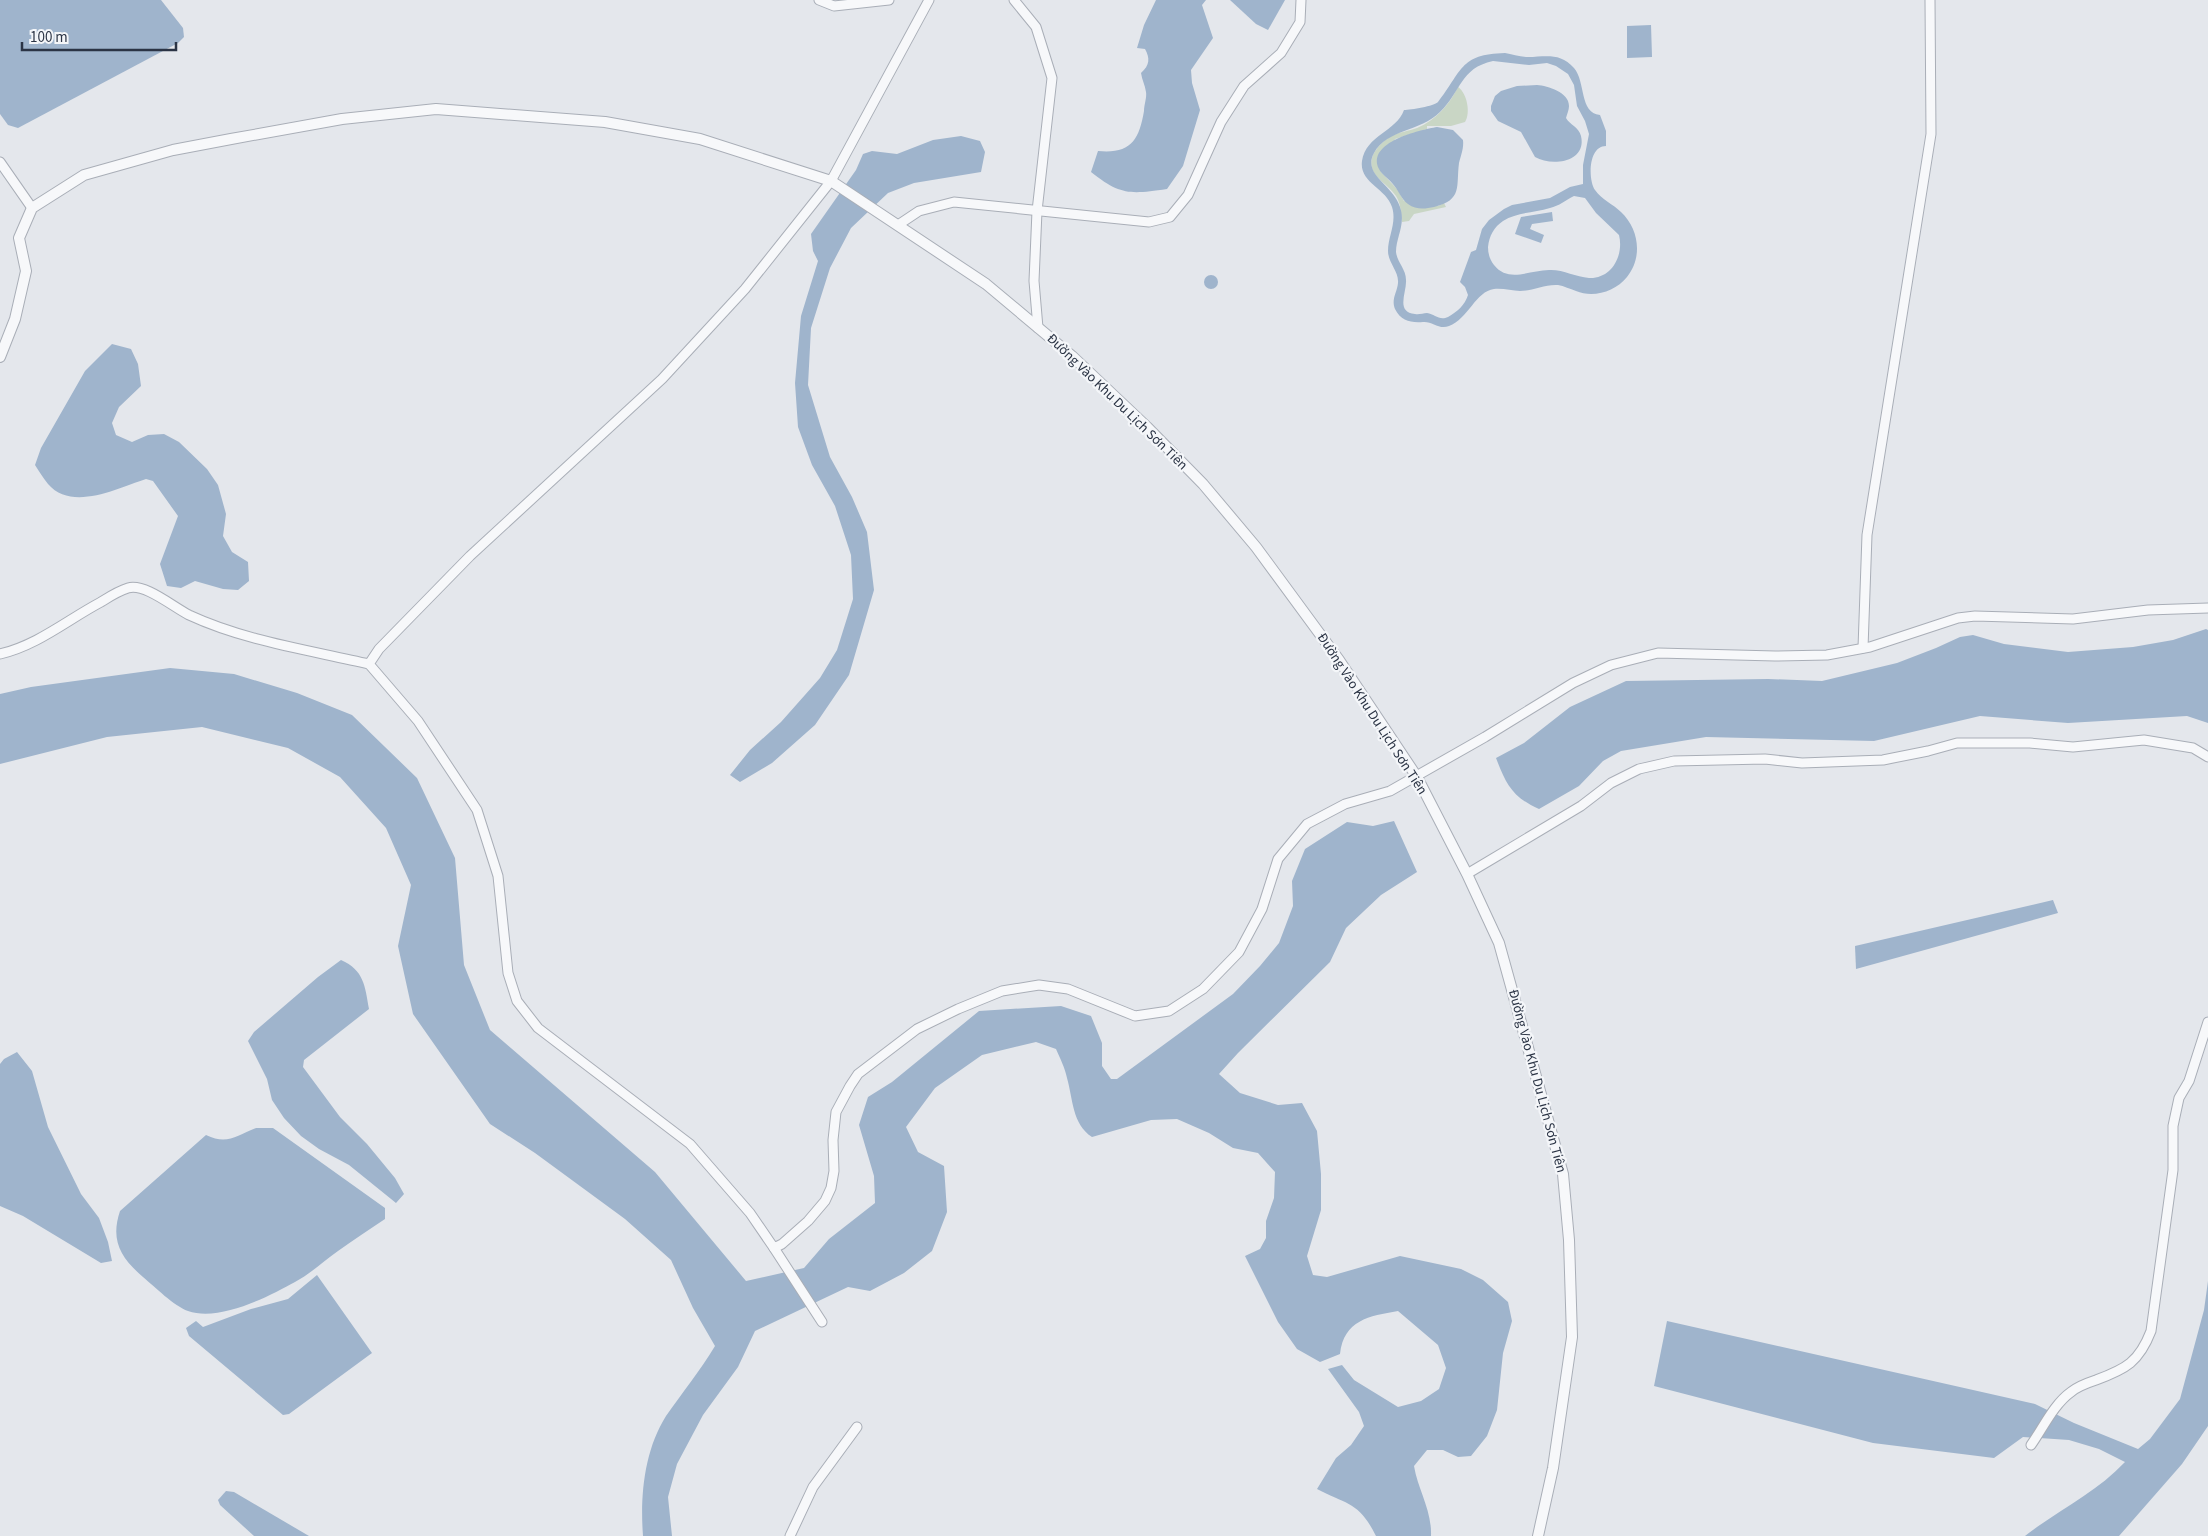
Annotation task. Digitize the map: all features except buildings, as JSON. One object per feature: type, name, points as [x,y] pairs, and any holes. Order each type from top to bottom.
[{"type":"street","points":[[819,0],[834,6],[890,0]]},
{"type":"street","points":[[369,664],[379,648],[470,556],[662,379],[745,289],[831,182],[929,0]]},
{"type":"street","points":[[1014,0],[1036,27],[1052,78],[1037,211],[1034,281],[1038,328]]},
{"type":"street","points":[[898,225],[919,211],[954,202],[1149,222],[1170,217],[1188,195],[1221,122],[1244,86],[1281,53],[1300,22],[1301,0]]},
{"type":"street","points":[[1863,648],[1867,535],[1931,134],[1930,0]]},
{"type":"street","name":"Đường Vào Khu Du Lịch Sơn Tiên","points":[[32,208],[84,175],[173,150],[342,119],[436,109],[604,122],[700,138],[831,182],[986,284],[1072,356],[1203,484],[1256,547],[1339,660],[1417,776],[1467,874],[1499,944],[1563,1174],[1569,1240],[1572,1337],[1553,1468],[1538,1536]]},
{"type":"street","points":[[0,162],[32,208],[19,238],[26,271],[15,319],[0,357]]},
{"type":"street","points":[[0,654],[17,650],[40,639],[79,614],[130,587],[149,591],[188,614],[226,630],[369,664],[418,721],[477,810],[498,876],[508,974],[517,1002],[538,1028],[690,1144],[750,1213],[822,1322]]},
{"type":"street","points":[[774,1248],[782,1244],[808,1221],[825,1201],[831,1188],[834,1172],[833,1140],[836,1112],[850,1086],[858,1074],[917,1029],[958,1009],[1002,991],[1039,985],[1068,989],[1135,1016],[1169,1011],[1203,988],[1239,952],[1262,908],[1278,859],[1307,824],[1345,804],[1390,791],[1486,737],[1573,683],[1611,666],[1658,653],[1818,655],[1863,648],[1958,618],[1975,616],[2073,619],[2148,610],[2208,608]]},
{"type":"street","points":[[1467,874],[1545,829],[1581,806],[1611,783],[1639,769],[1674,761],[1764,759],[1802,763],[1883,760],[1957,743],[2030,743],[2073,747],[2144,740],[2192,748],[2208,757]]},
{"type":"street","points":[[2031,1445],[2069,1393],[2078,1386],[2123,1369],[2135,1360],[2145,1346],[2151,1331],[2173,1170],[2173,1126],[2179,1098],[2189,1081],[2208,1022]]},
{"type":"street","points":[[790,1536],[813,1487],[858,1427]]},
{"type":"green space","points":[[1458,87],[1464,94],[1467,103],[1468,114],[1465,122],[1451,126],[1427,126],[1427,129],[1395,139],[1381,172],[1397,189],[1404,201],[1438,206],[1444,203],[1446,207],[1414,214],[1409,221],[1402,222],[1398,199],[1374,173],[1371,162],[1373,155],[1381,144],[1391,136],[1417,128],[1430,121],[1446,106]]},
{"type":"water","points":[[0,0],[161,0],[183,28],[184,37],[178,43],[18,128],[8,125],[0,114]]},
{"type":"water","points":[[1156,0],[1206,0],[1202,5],[1213,38],[1191,70],[1192,83],[1200,110],[1183,166],[1167,189],[1144,192],[1127,191],[1110,185],[1091,172],[1098,151],[1125,148],[1136,138],[1142,121],[1146,94],[1141,73],[1148,64],[1148,55],[1145,49],[1137,48],[1144,25]]},
{"type":"water","points":[[1230,0],[1285,0],[1268,30],[1256,24]]},
{"type":"water","points":[[1651,25],[1652,57],[1627,58],[1627,26]]},
{"type":"water","points":[[1505,53],[1525,57],[1558,57],[1574,68],[1578,74],[1589,109],[1593,113],[1600,115],[1606,131],[1606,146],[1600,147],[1593,157],[1591,179],[1595,190],[1621,212],[1632,227],[1637,243],[1635,261],[1632,269],[1622,282],[1610,290],[1596,294],[1583,293],[1558,285],[1525,291],[1494,289],[1482,295],[1462,318],[1449,326],[1442,327],[1426,322],[1407,320],[1397,313],[1394,305],[1398,279],[1388,255],[1388,245],[1393,224],[1392,207],[1389,200],[1365,175],[1362,169],[1362,161],[1369,145],[1395,124],[1404,110],[1417,109],[1438,102],[1463,67],[1478,57]],"holes":[[[1493,61],[1529,65],[1547,63],[1556,66],[1568,74],[1574,85],[1577,106],[1589,134],[1583,165],[1583,184],[1570,187],[1550,198],[1512,205],[1489,220],[1482,229],[1476,250],[1471,252],[1460,282],[1465,287],[1468,295],[1467,299],[1454,313],[1448,317],[1440,318],[1427,313],[1416,314],[1409,312],[1405,310],[1403,301],[1406,276],[1396,252],[1402,213],[1396,199],[1375,174],[1371,161],[1374,153],[1387,139],[1432,119],[1447,104],[1467,75],[1482,64]],[[1574,196],[1585,198],[1596,213],[1619,235],[1620,250],[1618,258],[1610,270],[1604,275],[1589,278],[1551,270],[1513,275],[1500,271],[1494,265],[1491,261],[1488,247],[1492,232],[1500,223],[1514,216],[1553,207]]]},
{"type":"water","points":[[1537,85],[1562,93],[1566,97],[1569,107],[1566,118],[1581,136],[1579,152],[1574,157],[1559,162],[1550,162],[1535,157],[1521,132],[1498,121],[1491,111],[1495,96],[1501,91],[1517,86]]},
{"type":"water","points":[[1437,127],[1453,130],[1463,140],[1456,191],[1450,200],[1443,204],[1427,208],[1414,207],[1401,197],[1394,185],[1381,173],[1377,160],[1380,151],[1397,139],[1408,134]]},
{"type":"water","points":[[961,136],[980,141],[985,152],[981,172],[914,183],[888,193],[851,228],[830,268],[811,328],[808,385],[830,457],[852,497],[867,532],[874,590],[849,675],[815,725],[772,763],[740,782],[730,775],[750,750],[781,722],[820,678],[837,650],[853,599],[851,555],[835,506],[812,465],[798,427],[795,383],[801,316],[818,261],[813,251],[811,234],[856,170],[863,154],[872,151],[897,154],[933,140]]},
{"type":"water","points":[[1552,212],[1553,221],[1532,224],[1530,229],[1544,235],[1541,243],[1515,234],[1521,217]]},
{"type":"water","points":[[1208,275],[1214,275],[1218,282],[1214,289],[1208,289],[1204,285],[1204,279]]},
{"type":"water","points":[[112,344],[131,349],[138,364],[141,386],[119,407],[112,423],[116,435],[132,442],[148,435],[164,434],[179,442],[207,469],[218,485],[226,514],[223,536],[232,552],[248,562],[249,581],[238,590],[223,589],[195,581],[181,588],[167,586],[160,564],[178,516],[153,481],[146,479],[96,495],[70,496],[58,492],[48,484],[35,465],[41,448],[85,371]]},
{"type":"water","points":[[2206,629],[2208,630],[2208,723],[2187,716],[2068,723],[1980,716],[1874,741],[1706,737],[1621,751],[1603,761],[1579,786],[1539,809],[1522,800],[1511,789],[1496,758],[1524,743],[1570,707],[1626,681],[1768,679],[1822,681],[1897,663],[1960,637],[1973,635],[2004,644],[2068,652],[2133,647],[2173,640]]},
{"type":"water","points":[[170,668],[234,674],[297,693],[352,715],[417,778],[455,858],[464,965],[490,1030],[655,1172],[746,1281],[804,1268],[829,1239],[875,1203],[874,1176],[859,1125],[868,1097],[892,1082],[979,1011],[1061,1006],[1091,1016],[1102,1043],[1102,1066],[1111,1079],[1117,1079],[1233,994],[1279,943],[1293,906],[1292,881],[1305,849],[1347,822],[1373,826],[1394,821],[1417,872],[1381,895],[1346,928],[1330,962],[1219,1074],[1240,1093],[1278,1105],[1302,1103],[1317,1131],[1321,1174],[1321,1210],[1307,1256],[1313,1275],[1327,1277],[1400,1256],[1461,1269],[1483,1280],[1508,1302],[1512,1321],[1503,1353],[1497,1410],[1487,1436],[1471,1456],[1458,1457],[1443,1450],[1427,1450],[1414,1466],[1429,1517],[1431,1536],[1376,1536],[1358,1510],[1317,1489],[1336,1458],[1351,1445],[1364,1426],[1359,1412],[1328,1369],[1342,1365],[1354,1380],[1398,1407],[1421,1401],[1439,1389],[1446,1368],[1438,1345],[1398,1311],[1368,1318],[1352,1327],[1342,1343],[1340,1354],[1320,1362],[1297,1349],[1278,1322],[1245,1256],[1260,1249],[1266,1238],[1266,1221],[1274,1198],[1275,1172],[1258,1153],[1233,1148],[1209,1133],[1177,1119],[1151,1120],[1092,1137],[1085,1132],[1077,1118],[1065,1071],[1056,1049],[1036,1042],[982,1055],[935,1088],[906,1127],[918,1152],[944,1166],[947,1212],[932,1251],[904,1273],[870,1291],[848,1287],[755,1331],[738,1367],[703,1415],[677,1464],[668,1497],[672,1536],[643,1536],[643,1490],[648,1459],[653,1444],[666,1416],[715,1346],[693,1308],[671,1260],[625,1219],[535,1153],[490,1124],[413,1014],[398,946],[411,885],[386,828],[340,777],[288,748],[202,727],[107,737],[0,764],[0,694],[31,687]]},
{"type":"water","points":[[2053,900],[2058,913],[1856,969],[1855,946]]},
{"type":"water","points":[[341,960],[349,964],[359,974],[364,986],[369,1009],[304,1060],[303,1067],[340,1117],[367,1144],[395,1178],[404,1194],[396,1203],[349,1165],[319,1149],[301,1136],[284,1118],[272,1100],[267,1079],[248,1041],[254,1032],[318,977]]},
{"type":"water","points":[[17,1052],[32,1071],[48,1127],[81,1194],[99,1218],[108,1242],[112,1261],[101,1263],[23,1216],[0,1206],[0,1064],[4,1059]]},
{"type":"water","points":[[256,1128],[273,1128],[385,1208],[385,1219],[306,1275],[257,1301],[228,1311],[200,1314],[188,1311],[159,1291],[135,1270],[123,1256],[116,1231],[120,1211],[206,1135],[213,1138],[226,1139]]},
{"type":"water","points":[[317,1275],[372,1353],[289,1414],[283,1415],[189,1336],[186,1328],[196,1321],[203,1327],[251,1309],[288,1299]]},
{"type":"water","points":[[2208,1281],[2208,1426],[2182,1464],[2119,1536],[2025,1536],[2102,1483],[2125,1462],[2099,1449],[2069,1440],[2023,1437],[1994,1458],[1873,1443],[1654,1386],[1667,1321],[2035,1404],[2074,1423],[2138,1449],[2150,1439],[2180,1399],[2204,1310]]},
{"type":"water","points":[[226,1491],[234,1492],[309,1536],[254,1536],[220,1505],[218,1500]]}]
